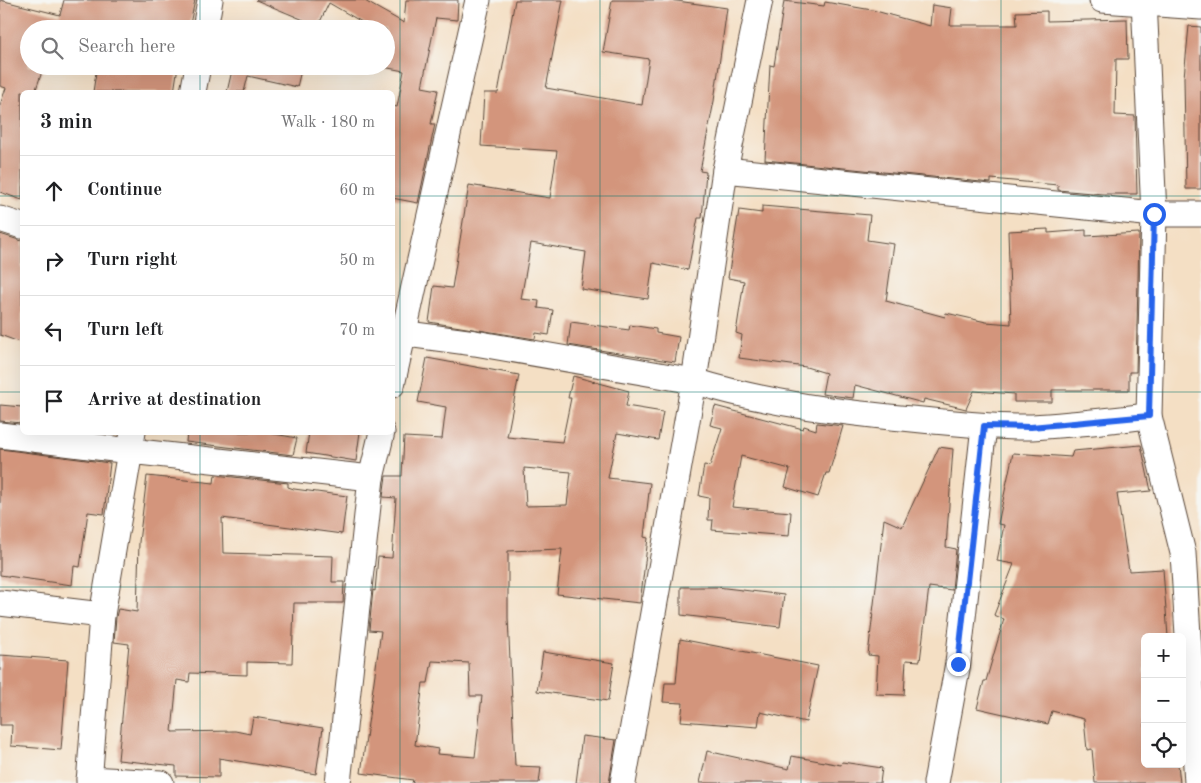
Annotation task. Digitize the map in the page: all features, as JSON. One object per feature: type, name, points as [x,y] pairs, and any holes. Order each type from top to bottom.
[{"type":"street","points":[[207,20],[210,0]]},
{"type":"street","points":[[395,359],[398,333],[478,0]]},
{"type":"street","points":[[623,783],[694,380],[725,170],[760,0]]},
{"type":"street","points":[[1102,0],[1144,1],[1201,7]]},
{"type":"street","points":[[1144,1],[1154,214],[1149,416],[1192,552],[1197,783]]},
{"type":"street","points":[[193,90],[196,75]]},
{"type":"street","points":[[725,170],[1154,214],[1201,214]]},
{"type":"street","points":[[0,220],[20,225]]},
{"type":"street","points":[[398,333],[475,343],[694,380],[728,391],[795,406],[865,415],[984,426],[1031,427],[1149,416]]},
{"type":"street","points":[[936,783],[958,664],[984,426]]},
{"type":"street","points":[[0,435],[132,442],[371,478]]},
{"type":"street","points":[[338,783],[371,478],[381,435]]},
{"type":"street","points":[[132,442],[102,615],[89,781],[161,783]]},
{"type":"street","points":[[0,603],[102,615]]},
{"type":"building","points":[[0,0],[60,15],[64,0],[195,0],[191,20],[20,20],[20,75],[41,75],[36,90],[20,90],[20,199],[0,192],[0,105],[6,88],[0,86]]},
{"type":"building","points":[[256,0],[363,0],[404,23],[406,0],[458,0],[457,20],[436,18],[422,87],[438,90],[431,124],[435,124],[418,203],[395,199],[395,107],[397,107],[404,71],[395,69],[395,20],[358,20],[329,3],[321,20],[304,20]]},
{"type":"building","points":[[515,0],[563,0],[546,88],[642,105],[649,59],[603,52],[612,0],[670,0],[727,8],[714,101],[700,171],[706,172],[702,218],[698,218],[688,270],[653,263],[648,299],[581,289],[586,252],[531,243],[521,299],[539,301],[538,308],[553,310],[549,335],[536,333],[535,339],[429,322],[434,286],[452,288],[469,185],[550,198],[557,151],[481,146],[484,93],[498,93]]},
{"type":"building","points":[[784,1],[824,6],[825,2],[872,10],[930,26],[932,5],[952,8],[950,25],[1017,25],[1016,12],[1047,11],[1047,21],[1127,19],[1128,59],[1116,59],[1115,115],[1135,116],[1137,194],[1103,194],[1058,190],[1058,185],[991,179],[991,183],[765,160],[770,65],[774,66]]},
{"type":"building","points":[[1189,26],[1201,27],[1201,189],[1186,189],[1184,77]]},
{"type":"building","points":[[96,75],[177,75],[174,90],[93,90]]},
{"type":"building","points":[[231,75],[300,75],[297,87],[248,76],[244,90],[227,90]]},
{"type":"building","points":[[762,206],[870,215],[867,240],[894,244],[886,301],[945,317],[946,313],[986,322],[1011,324],[1008,231],[1048,229],[1048,233],[1086,230],[1086,236],[1139,233],[1136,372],[1129,372],[1129,390],[1052,390],[1052,402],[1014,402],[1014,394],[974,391],[966,409],[924,399],[923,403],[855,385],[853,398],[822,394],[826,373],[806,367],[739,358],[742,335],[736,333],[744,281],[728,278],[739,210],[762,213]]},
{"type":"building","points":[[0,234],[20,240],[20,342],[0,335]]},
{"type":"building","points":[[571,322],[629,330],[630,325],[656,329],[656,333],[679,337],[675,362],[568,345]]},
{"type":"building","points":[[427,358],[519,375],[507,437],[562,442],[571,398],[568,398],[573,376],[629,391],[626,406],[663,412],[658,440],[617,433],[608,478],[650,483],[644,537],[648,538],[640,603],[557,594],[562,549],[508,551],[508,618],[515,766],[541,767],[539,783],[412,783],[413,780],[361,773],[381,631],[369,630],[373,590],[375,591],[378,557],[392,558],[396,498],[383,497],[386,476],[402,476],[404,437],[442,439],[446,407],[418,402]],"holes":[[[524,468],[571,472],[567,505],[526,506]],[[432,661],[469,663],[470,696],[482,696],[475,757],[437,754],[438,749],[415,745],[423,683],[428,683]]]},
{"type":"building","points":[[0,405],[20,407],[20,423],[0,421]]},
{"type":"building","points":[[715,406],[803,429],[804,426],[816,430],[817,423],[843,426],[829,473],[826,473],[818,497],[785,487],[790,469],[741,456],[732,507],[791,512],[789,536],[712,530],[713,520],[708,520],[709,498],[699,496],[704,465],[710,466],[722,428],[710,425]]},
{"type":"building","points":[[187,435],[280,435],[297,438],[293,455],[186,442]]},
{"type":"building","points":[[309,435],[360,435],[356,461],[306,453]]},
{"type":"building","points":[[1141,445],[1151,491],[1117,494],[1129,571],[1163,569],[1168,633],[1141,633],[1141,768],[1178,768],[1180,783],[1095,783],[1092,749],[1087,750],[1084,719],[1052,711],[1048,724],[977,708],[1004,619],[994,615],[1014,564],[997,561],[1004,525],[998,524],[1013,453],[1071,457],[1073,451]]},
{"type":"building","points":[[939,447],[953,449],[946,547],[956,549],[952,590],[929,587],[920,661],[906,660],[904,695],[876,694],[878,656],[868,655],[884,519],[902,527]]},
{"type":"building","points":[[0,449],[110,463],[104,514],[88,512],[80,567],[74,566],[72,585],[0,575]]},
{"type":"building","points":[[215,475],[288,483],[288,487],[294,489],[347,496],[342,534],[222,518],[223,553],[333,556],[332,582],[344,582],[343,603],[294,603],[292,663],[247,662],[247,675],[190,673],[189,682],[177,680],[172,732],[235,731],[250,734],[253,717],[323,728],[316,774],[219,758],[219,777],[176,776],[176,766],[118,760],[129,644],[114,642],[116,617],[118,609],[137,612],[139,542],[147,476],[214,483]]},
{"type":"building","points":[[681,587],[717,587],[784,595],[780,627],[681,615]]},
{"type":"building","points":[[680,639],[818,666],[806,722],[760,712],[758,727],[681,721],[683,703],[663,702],[665,683],[676,683]]},
{"type":"building","points":[[543,652],[614,663],[608,701],[537,691]]},
{"type":"building","points":[[0,655],[68,660],[61,750],[11,746],[12,725],[0,725]]},
{"type":"building","points":[[582,736],[616,740],[609,783],[576,783]]},
{"type":"building","points":[[707,751],[789,769],[792,756],[841,765],[842,762],[882,768],[880,783],[700,783]]},
{"type":"route","points":[[958,664],[984,426],[1031,427],[1149,416],[1154,214]]}]
